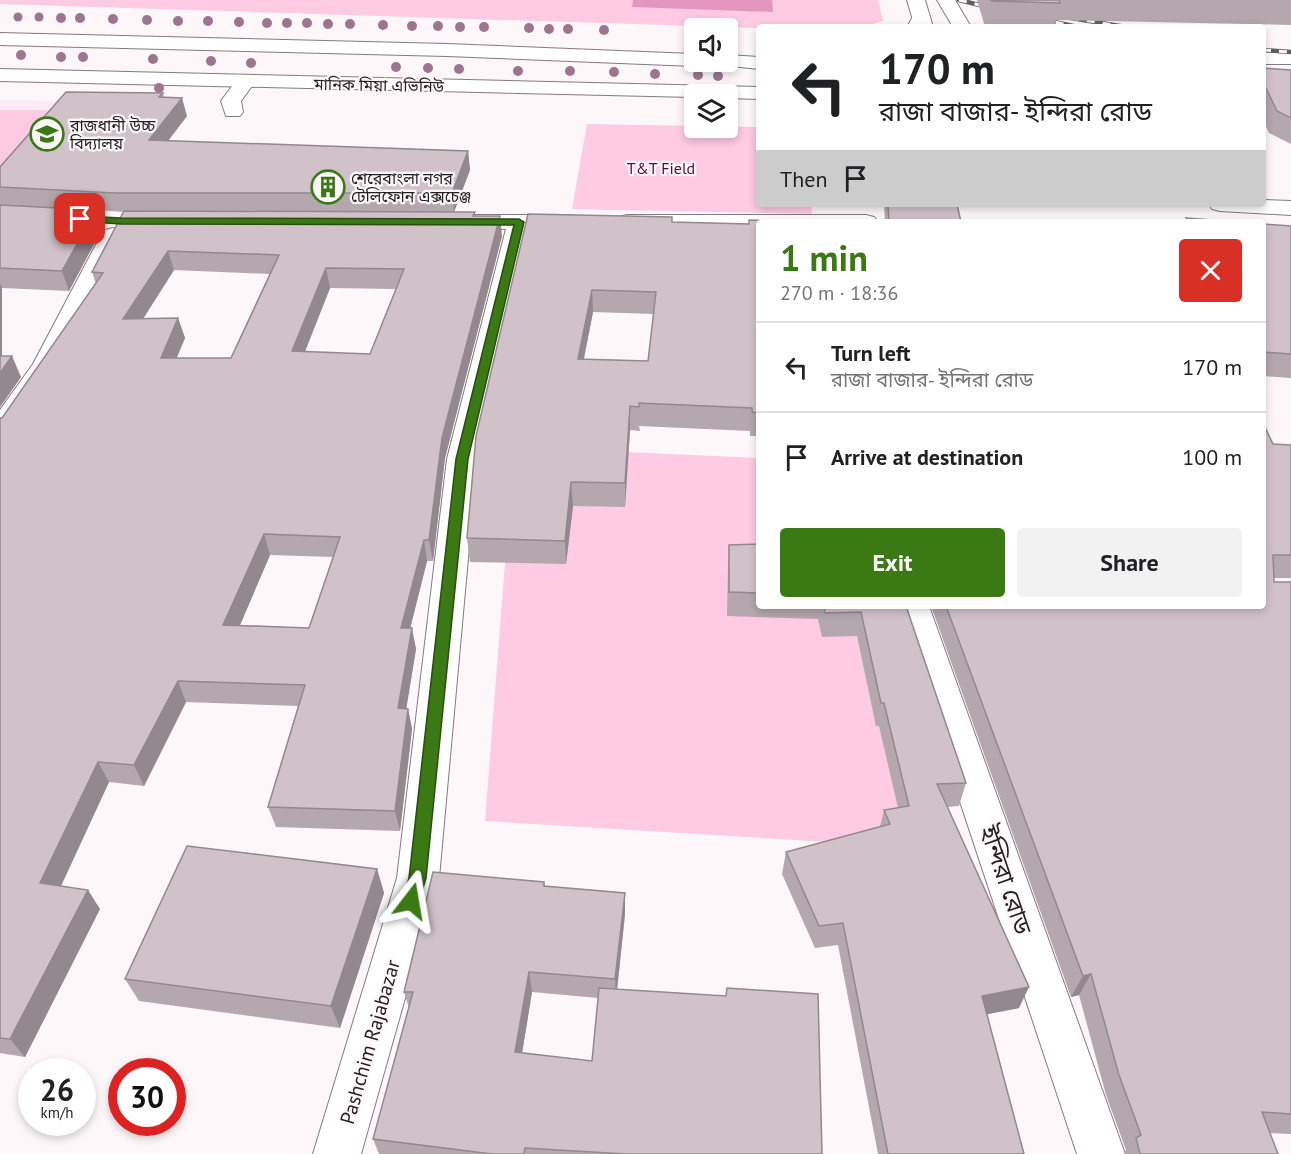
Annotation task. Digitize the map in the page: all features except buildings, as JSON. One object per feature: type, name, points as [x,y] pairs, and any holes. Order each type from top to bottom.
[{"type":"main road","points":[[946,0],[960,24]]},
{"type":"main road","name":"মানিক মিয়া এভিনিউ","points":[[0,39],[447,50],[684,60]]},
{"type":"main road","points":[[447,50],[507,42],[684,45]]},
{"type":"main road","points":[[738,46],[756,46]]},
{"type":"main road","points":[[1266,47],[1291,47]]},
{"type":"main road","points":[[1266,58],[1291,58]]},
{"type":"main road","points":[[738,62],[756,63]]},
{"type":"main road","name":"মানিক মিয়া এভিনিউ","points":[[2,77],[756,93]]},
{"type":"main road","points":[[233,112],[231,101],[245,82]]},
{"type":"main road","points":[[1266,207],[1291,208]]},
{"type":"main road","points":[[0,431],[46,364],[117,221]]},
{"type":"main road","points":[[437,222],[756,221]]},
{"type":"main road","name":"Pashchim Rajabazar","points":[[337,1154],[418,878],[462,459],[519,222]]},
{"type":"main road","name":"ইন্দিরা রোড","points":[[913,609],[1101,1154]]},
{"type":"shaded area","points":[[633,0],[772,0],[773,12],[632,7]]},
{"type":"shaded area","points":[[0,100],[122,102],[60,110],[0,110]]},
{"type":"green space","points":[[0,0],[878,0],[883,21],[872,24],[756,24],[756,28],[738,27],[738,18],[684,18],[684,26],[0,4]]},
{"type":"green space","points":[[0,110],[61,110],[0,181]]},
{"type":"green space","name":"T&T Field","points":[[587,124],[684,126],[684,138],[738,138],[738,127],[756,127],[756,207],[811,207],[812,214],[572,209]]},
{"type":"green space","points":[[514,447],[756,458],[756,609],[861,609],[911,847],[485,821]]},
{"type":"railway","points":[[959,0],[996,9]]},
{"type":"railway","points":[[1071,18],[1108,24]]},
{"type":"railway","points":[[1040,19],[1064,24]]},
{"type":"railway","points":[[1266,50],[1291,52]]},
{"type":"place","name":"রাজধানী উচ্চ বিদ্যালয়","points":[[47,134]]},
{"type":"place","name":"শেরেবাংলা নগর টেলিফোন এক্সচেঞ্জ","points":[[328,187]]},
{"type":"route","points":[[80,219],[519,222],[462,459],[418,878],[411,901]]}]
